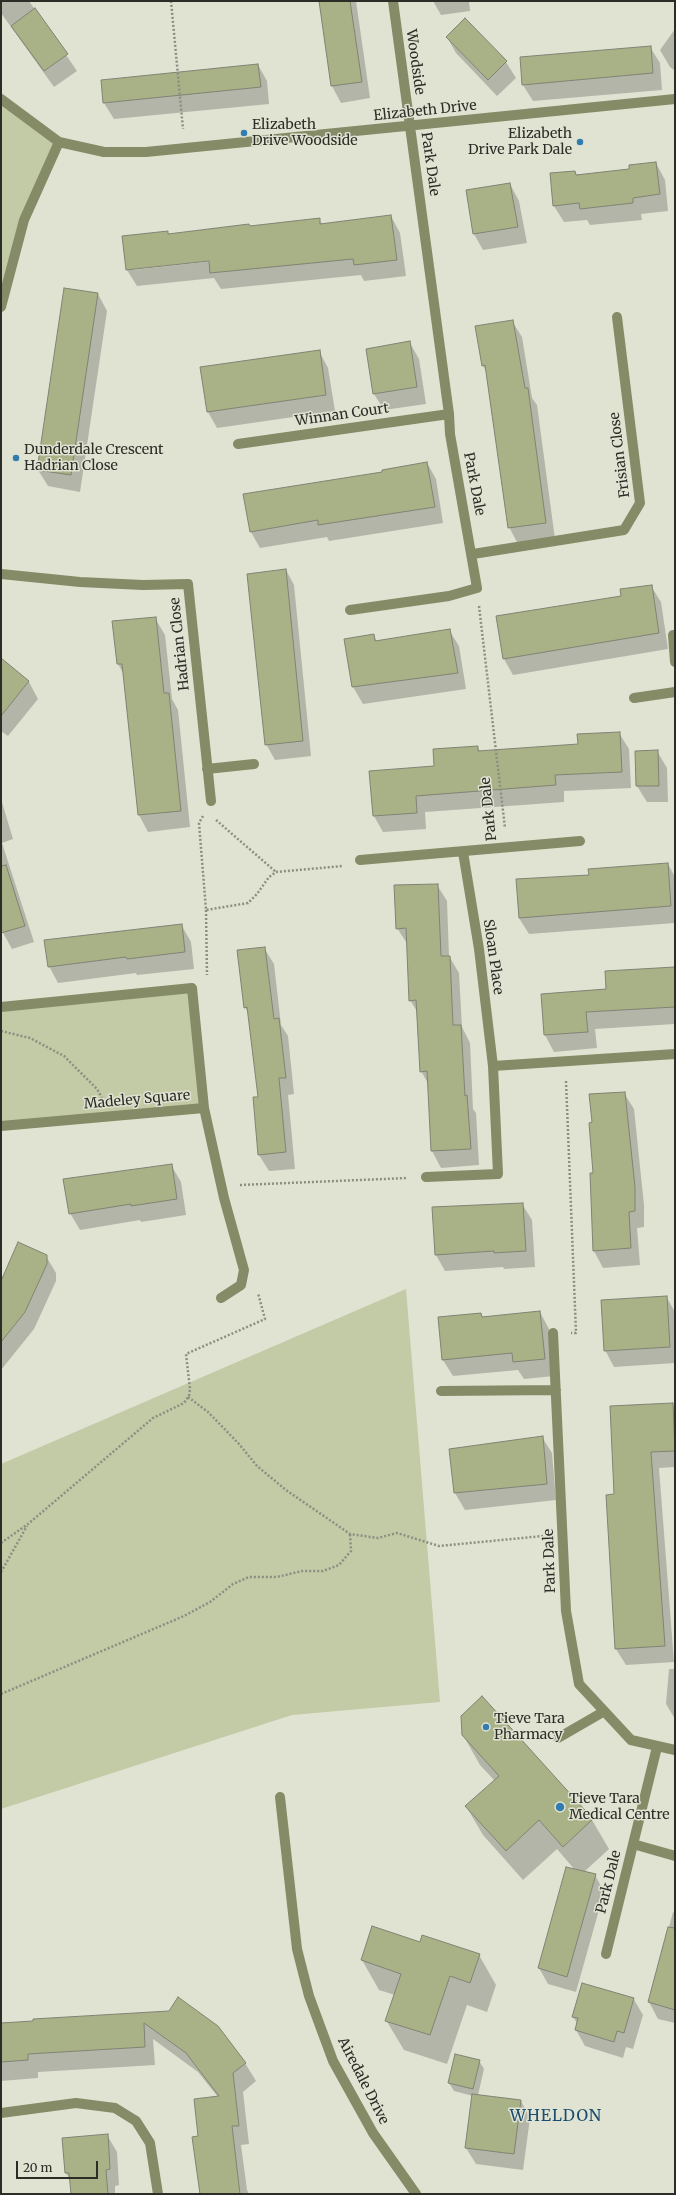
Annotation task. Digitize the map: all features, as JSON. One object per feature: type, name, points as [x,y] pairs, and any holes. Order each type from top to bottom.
[{"type":"street","name":"Woodside","points":[[393,1],[410,126]]},
{"type":"street","name":"Elizabeth Drive","points":[[1,99],[59,142],[104,152],[146,152],[675,99]]},
{"type":"street","name":"Park Dale","points":[[410,126],[449,414],[450,434],[473,554],[477,588]]},
{"type":"street","points":[[1,307],[24,220],[59,142]]},
{"type":"street","name":"Frisian Close","points":[[473,554],[624,530],[640,503],[617,317]]},
{"type":"street","name":"Winnan Court","points":[[238,444],[449,414]]},
{"type":"street","name":"Hadrian Close","points":[[1,574],[88,582],[188,584],[211,802]]},
{"type":"street","points":[[350,610],[449,596],[477,588]]},
{"type":"street","points":[[673,635],[675,662]]},
{"type":"street","points":[[634,698],[675,692]]},
{"type":"street","points":[[208,769],[254,764]]},
{"type":"street","points":[[360,860],[580,842]]},
{"type":"street","name":"Sloan Place","points":[[426,1177],[498,1174],[493,1066],[479,949],[463,852]]},
{"type":"street","points":[[1,1007],[192,988]]},
{"type":"street","name":"Madeley Square","points":[[1,1126],[204,1108],[192,988]]},
{"type":"street","points":[[493,1066],[675,1054]]},
{"type":"street","points":[[204,1108],[221,1185],[244,1270],[241,1285],[221,1298]]},
{"type":"street","name":"Park Dale","points":[[553,1333],[566,1611],[579,1684],[603,1712],[631,1740],[675,1750]]},
{"type":"street","points":[[441,1391],[556,1390]]},
{"type":"street","points":[[558,1738],[603,1712]]},
{"type":"street","name":"Park Dale","points":[[606,1954],[657,1747]]},
{"type":"street","name":"Airedale Drive","points":[[280,1797],[297,1949],[309,1996],[333,2061],[374,2133],[416,2194]]},
{"type":"street","points":[[633,1844],[675,1856]]},
{"type":"street","points":[[1,2113],[76,2103],[115,2108],[136,2121],[150,2143],[158,2194]]},
{"type":"path","points":[[171,1],[185,148]]},
{"type":"path","name":"Park Dale","points":[[477,588],[507,848]]},
{"type":"path","points":[[192,988],[207,987],[206,910],[199,823],[211,802]]},
{"type":"path","points":[[206,811],[276,872]]},
{"type":"path","points":[[206,910],[248,903],[269,877],[276,872],[341,867],[360,860]]},
{"type":"path","points":[[1,1031],[30,1038],[64,1056],[96,1089],[112,1116]]},
{"type":"path","points":[[553,1333],[576,1333],[566,1062]]},
{"type":"path","points":[[221,1185],[426,1177]]},
{"type":"path","points":[[1,1542],[28,1524],[85,1477],[128,1437],[153,1418],[184,1403],[188,1397],[190,1388],[186,1354],[265,1319],[258,1289]]},
{"type":"path","points":[[188,1397],[208,1412],[239,1444],[257,1466],[286,1490],[350,1534],[378,1538],[398,1533],[439,1546],[563,1534]]},
{"type":"path","points":[[1,1572],[28,1524]]},
{"type":"path","points":[[1,1694],[184,1616],[210,1602],[233,1584],[249,1577],[277,1577],[302,1570],[323,1572],[339,1564],[351,1551],[350,1534]]},
{"type":"green space","points":[[1,99],[59,142],[24,220],[1,307]]},
{"type":"green space","points":[[192,988],[204,1108],[1,1126],[1,1007]]},
{"type":"green space","points":[[406,1289],[440,1702],[292,1715],[1,1809],[1,1464]]},
{"type":"building","points":[[319,1],[350,1],[362,82],[331,86]]},
{"type":"building","points":[[35,8],[68,54],[44,71],[11,26]]},
{"type":"building","points":[[465,18],[507,61],[488,80],[446,37]]},
{"type":"building","points":[[651,46],[653,73],[522,85],[520,57]]},
{"type":"building","points":[[258,64],[261,87],[103,103],[101,80]]},
{"type":"building","points":[[656,162],[660,194],[633,198],[633,203],[580,209],[579,203],[553,206],[550,173],[575,171],[576,175],[629,169],[629,165]]},
{"type":"building","points":[[510,183],[518,227],[473,234],[466,190]]},
{"type":"building","points":[[391,215],[397,260],[354,265],[353,259],[210,273],[209,261],[126,270],[122,236],[168,231],[168,234],[249,224],[250,226],[320,218],[320,224]]},
{"type":"building","points":[[64,288],[98,293],[71,475],[37,470]]},
{"type":"building","points":[[513,320],[525,388],[528,388],[546,523],[508,528],[485,365],[482,366],[475,326]]},
{"type":"building","points":[[410,341],[417,387],[373,394],[366,349]]},
{"type":"building","points":[[320,350],[326,395],[207,412],[200,367]]},
{"type":"building","points":[[427,462],[435,507],[318,525],[318,520],[250,532],[243,494],[382,472],[382,470]]},
{"type":"building","points":[[286,569],[303,741],[265,745],[247,574]]},
{"type":"building","points":[[652,585],[659,633],[503,659],[496,616],[621,596],[620,589]]},
{"type":"building","points":[[156,617],[164,693],[169,693],[181,811],[138,815],[122,664],[117,664],[112,621]]},
{"type":"building","points":[[450,629],[458,673],[352,687],[344,639],[374,634],[375,641]]},
{"type":"building","points":[[1,658],[29,681],[1,716]]},
{"type":"building","points":[[620,732],[622,772],[555,775],[556,785],[416,796],[417,813],[373,816],[369,771],[434,766],[433,749],[478,746],[478,751],[578,744],[577,734]]},
{"type":"building","points":[[658,750],[659,786],[636,786],[635,751]]},
{"type":"building","points":[[668,863],[671,906],[519,918],[516,879],[589,875],[588,869]]},
{"type":"building","points":[[6,865],[25,926],[1,933],[1,866]]},
{"type":"building","points":[[438,884],[441,956],[450,956],[453,1025],[461,1025],[465,1096],[467,1095],[471,1149],[431,1151],[427,1071],[420,1072],[416,1000],[409,1001],[406,928],[396,929],[394,885]]},
{"type":"building","points":[[182,924],[185,952],[127,959],[126,957],[48,967],[44,940]]},
{"type":"building","points":[[265,947],[274,1019],[279,1018],[286,1078],[279,1078],[286,1152],[258,1155],[253,1097],[258,1097],[247,1007],[244,1008],[237,950]]},
{"type":"building","points":[[675,967],[675,1007],[586,1012],[588,1032],[544,1035],[541,994],[606,989],[605,971]]},
{"type":"building","points":[[625,1092],[635,1187],[635,1211],[629,1212],[631,1248],[593,1251],[590,1173],[593,1173],[589,1123],[592,1122],[589,1094]]},
{"type":"building","points":[[172,1164],[177,1199],[131,1206],[131,1204],[69,1214],[63,1179]]},
{"type":"building","points":[[523,1203],[526,1251],[494,1253],[494,1251],[435,1255],[432,1207]]},
{"type":"building","points":[[18,1242],[47,1255],[47,1264],[25,1312],[1,1342],[1,1281]]},
{"type":"building","points":[[667,1296],[670,1347],[604,1351],[601,1300]]},
{"type":"building","points":[[540,1311],[545,1359],[513,1362],[512,1353],[442,1360],[438,1317],[481,1313],[482,1317]]},
{"type":"building","points":[[673,1403],[675,1451],[651,1452],[665,1646],[615,1649],[606,1495],[614,1494],[610,1406]]},
{"type":"building","points":[[543,1436],[547,1484],[454,1493],[449,1449]]},
{"type":"building","points":[[482,1696],[593,1819],[563,1847],[539,1820],[506,1851],[465,1806],[499,1776],[462,1735],[461,1716]]},
{"type":"building","points":[[566,1867],[596,1874],[567,1977],[538,1968]]},
{"type":"building","points":[[372,1926],[420,1942],[422,1935],[480,1954],[470,1983],[450,1976],[430,2035],[385,2021],[401,1974],[361,1960]]},
{"type":"building","points":[[668,1927],[675,1928],[675,2010],[648,2002]]},
{"type":"building","points":[[582,1983],[634,1998],[624,2033],[617,2031],[614,2042],[575,2030],[578,2018],[572,2017]]},
{"type":"building","points":[[178,1997],[218,2026],[246,2063],[233,2073],[239,2126],[232,2126],[240,2194],[200,2194],[192,2137],[198,2136],[194,2099],[219,2096],[186,2053],[144,2023],[145,2047],[28,2054],[28,2060],[1,2062],[1,2023],[33,2021],[33,2019],[169,2011]]},
{"type":"building","points":[[455,2054],[480,2060],[473,2089],[448,2083]]},
{"type":"building","points":[[472,2094],[521,2100],[514,2154],[465,2148]]},
{"type":"building","points":[[108,2134],[110,2169],[106,2170],[108,2194],[71,2194],[69,2173],[65,2173],[62,2138]]},
{"type":"place","name":"Elizabeth Drive Woodside","points":[[244,133]]},
{"type":"place","name":"Elizabeth Drive Park Dale","points":[[580,142]]},
{"type":"place","name":"Dunderdale Crescent Hadrian Close","points":[[16,458]]},
{"type":"place","name":"Tieve Tara Pharmacy","points":[[486,1727]]},
{"type":"place","name":"Tieve Tara Medical Centre","points":[[560,1807]]},
{"type":"district","name":"WHELDON","points":[[556,2116]]}]
